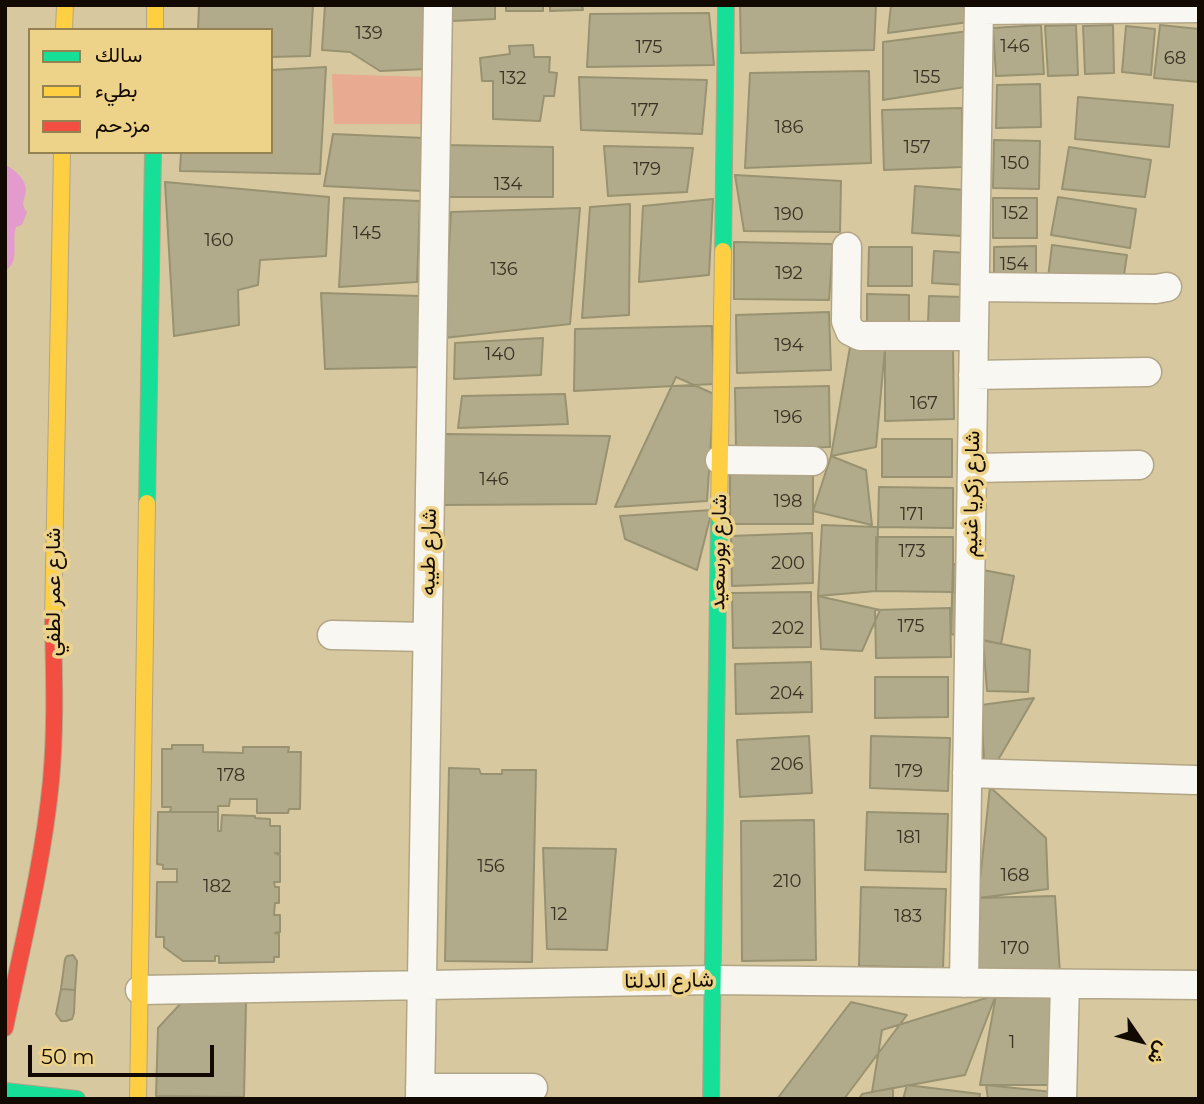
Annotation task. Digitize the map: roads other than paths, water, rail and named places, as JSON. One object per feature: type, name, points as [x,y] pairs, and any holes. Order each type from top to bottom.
[{"type":"street","points":[[64,28],[65,5]]},
{"type":"street","points":[[155,5],[155,28]]},
{"type":"street","name":"شارع طيبه","points":[[420,1093],[438,5]]},
{"type":"street","name":"شارع بورسعيد","points":[[711,1099],[726,5]]},
{"type":"street","points":[[979,7],[1199,8]]},
{"type":"street","name":"شارع زكريا غنيم","points":[[964,983],[979,7]]},
{"type":"street","name":"شارع عمر لطفي","points":[[5,1028],[44,837],[53,756],[53,610],[62,154]]},
{"type":"street","points":[[138,1099],[153,154]]},
{"type":"street","points":[[847,247],[846,321],[850,331],[860,336],[974,336]]},
{"type":"street","points":[[975,287],[1167,287]]},
{"type":"street","points":[[973,375],[1147,372]]},
{"type":"street","points":[[720,460],[813,461]]},
{"type":"street","points":[[972,468],[1139,465]]},
{"type":"street","points":[[332,635],[427,637]]},
{"type":"street","points":[[967,773],[1195,780]]},
{"type":"street","name":"شارع الدلتا","points":[[140,990],[713,980],[1199,985]]},
{"type":"street","points":[[1062,1099],[1065,984]]},
{"type":"street","points":[[420,1093],[533,1088]]},
{"type":"street","points":[[5,1091],[71,1098]]}]
